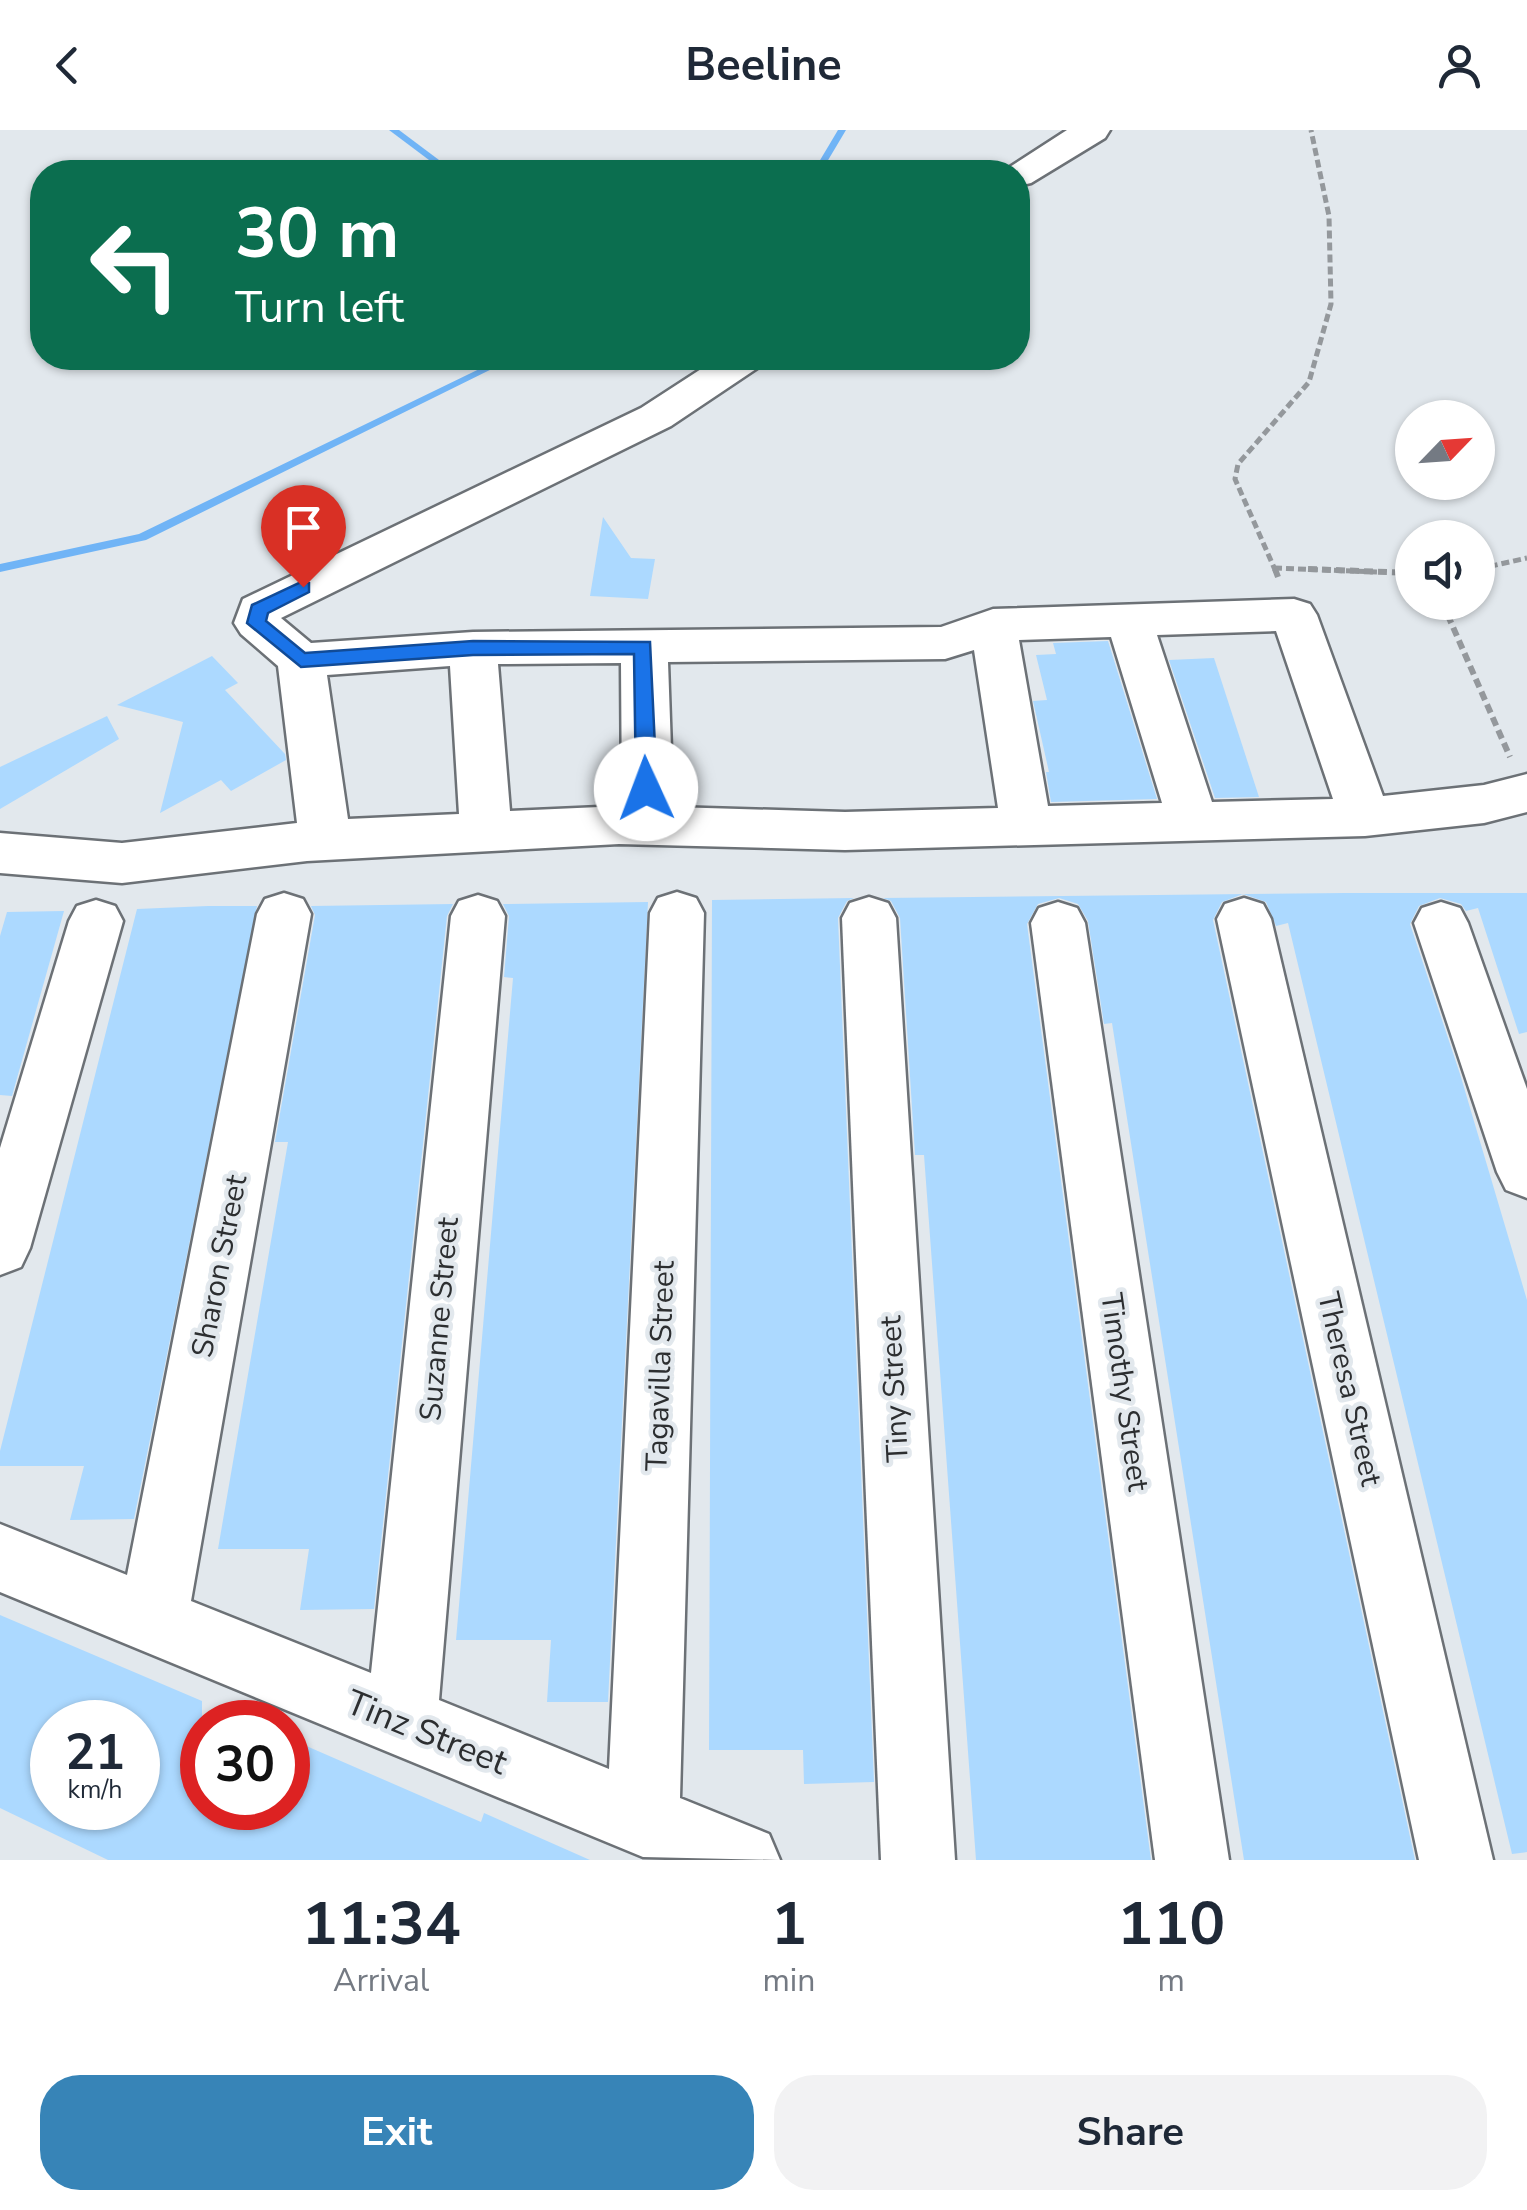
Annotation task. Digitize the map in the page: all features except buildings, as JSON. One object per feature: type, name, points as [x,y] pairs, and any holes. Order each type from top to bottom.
[{"type":"street","points":[[1030,168],[1092,130]]},
{"type":"street","points":[[325,841],[301,660],[256,623],[259,610],[656,417],[727,370]]},
{"type":"street","points":[[301,660],[473,648],[945,643],[993,625],[1294,615],[1364,818]]},
{"type":"street","points":[[1129,621],[1192,821]]},
{"type":"street","points":[[993,625],[1026,825]]},
{"type":"street","points":[[644,647],[648,826]]},
{"type":"street","points":[[473,648],[486,833]]},
{"type":"street","points":[[0,853],[122,863],[325,841],[648,826],[845,831],[1364,818],[1484,804],[1527,793]]},
{"type":"street","name":"Tagavilla Street","points":[[643,1820],[677,913]]},
{"type":"street","name":"Sharon Street","points":[[153,1618],[284,914]]},
{"type":"street","name":"Suzanne Street","points":[[401,1722],[478,916]]},
{"type":"street","name":"Tiny Street","points":[[869,918],[918,1860]]},
{"type":"street","name":"Theresa Street","points":[[1244,919],[1456,1860]]},
{"type":"street","points":[[0,1248],[96,920]]},
{"type":"street","points":[[1441,922],[1527,1172]]},
{"type":"street","name":"Timothy Street","points":[[1058,924],[1192,1860]]},
{"type":"street","name":"Tinz Street","points":[[0,1558],[743,1860]]},
{"type":"path","points":[[1294,615],[1235,478],[1238,464],[1309,382],[1331,304],[1329,216],[1311,130]]},
{"type":"path","points":[[1495,565],[1527,558]]},
{"type":"path","points":[[1274,568],[1395,572]]},
{"type":"path","points":[[1450,620],[1527,793]]},
{"type":"waterway","points":[[393,130],[434,160]]},
{"type":"waterway","points":[[824,160],[842,130]]},
{"type":"waterway","points":[[0,568],[142,537],[484,370]]},
{"type":"route","points":[[303,587],[259,610],[256,623],[301,660],[473,648],[644,647],[646,789]]}]
